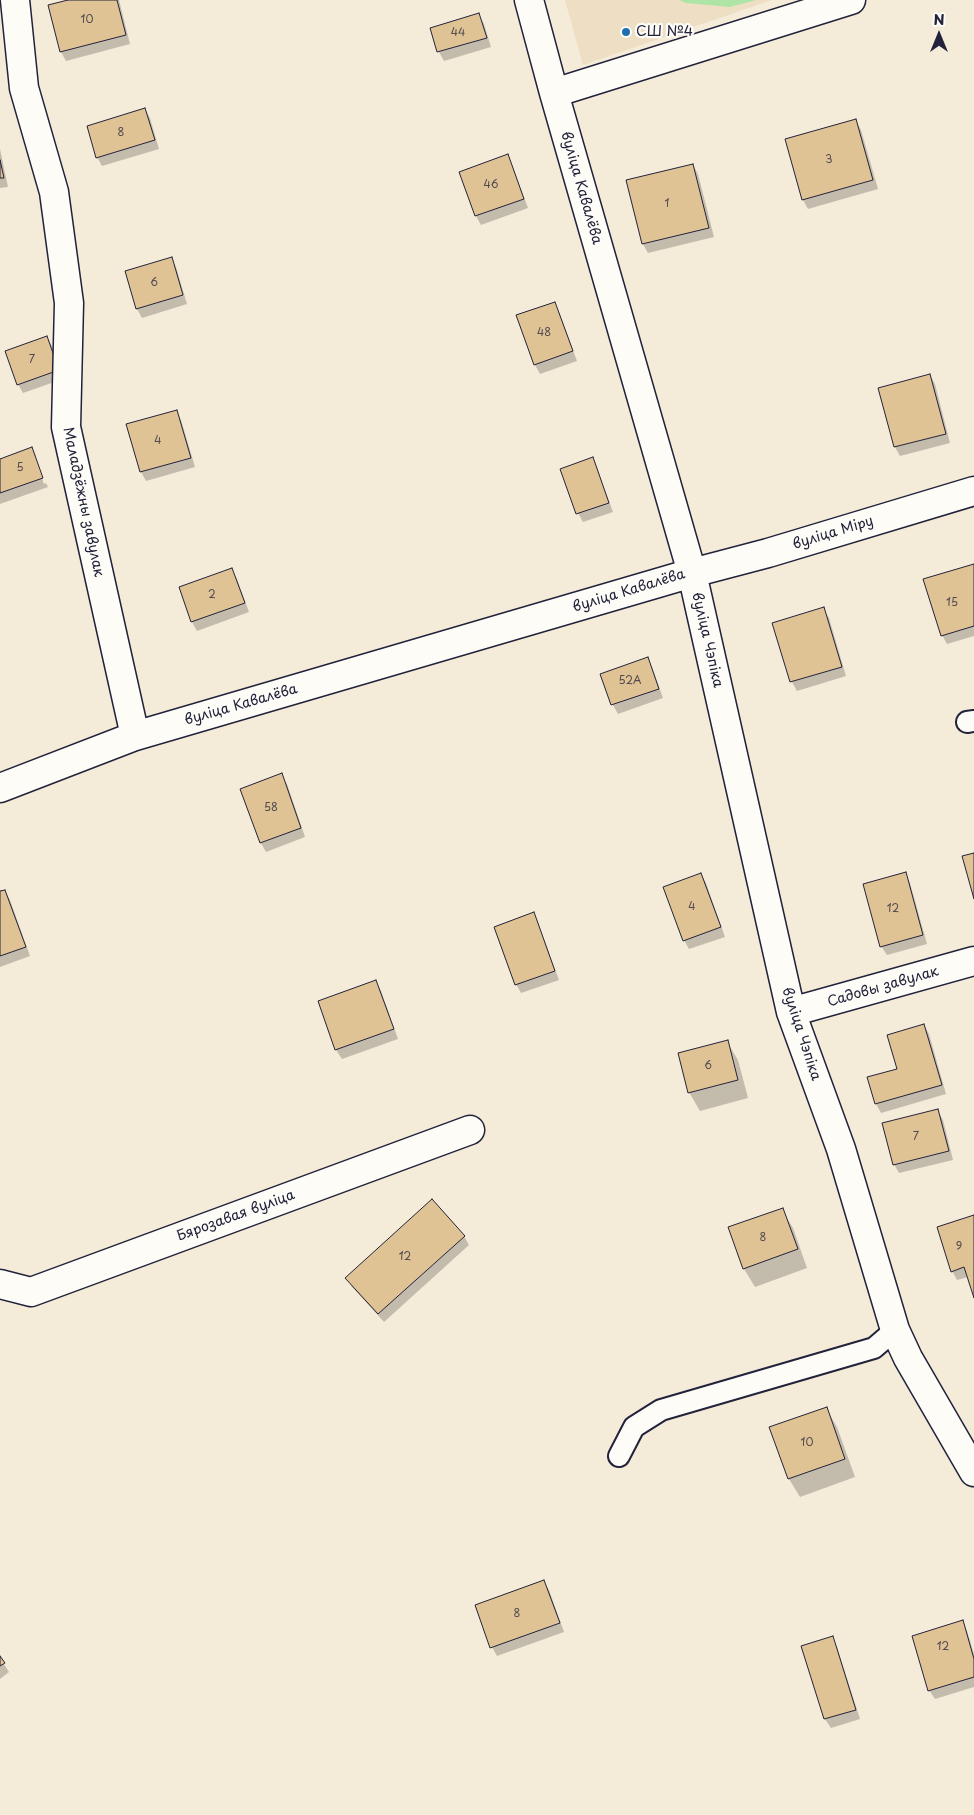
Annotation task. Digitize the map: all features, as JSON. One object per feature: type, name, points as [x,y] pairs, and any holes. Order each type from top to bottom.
[{"type":"street","name":"Маладзёжны завулак","points":[[15,0],[24,88],[54,192],[69,303],[66,428],[135,736]]},
{"type":"street","name":"вуліца Кавалёва","points":[[0,788],[135,736],[692,573],[529,0]]},
{"type":"street","points":[[554,93],[851,0]]},
{"type":"street","name":"вуліца Міру","points":[[692,573],[768,553],[974,491]]},
{"type":"street","name":"вуліца Чэпіка","points":[[692,573],[791,1012],[841,1149],[895,1330],[908,1358],[974,1472]]},
{"type":"street","name":"Садовы завулак","points":[[791,1012],[974,961]]},
{"type":"street","name":"Бярозавая вуліца","points":[[0,1284],[31,1292],[470,1130]]},
{"type":"lane","points":[[619,1456],[634,1427],[661,1410],[874,1348],[895,1330]]},
{"type":"shaded area","name":"СШ №4","points":[[565,0],[772,0],[583,65]]},
{"type":"green space","points":[[679,0],[756,0],[730,7],[686,3]]},
{"type":"building","points":[[68,0],[117,0],[126,35],[60,52],[48,5]]},
{"type":"building","points":[[479,13],[487,38],[437,52],[430,28]]},
{"type":"building","points":[[145,108],[155,140],[96,158],[87,126]]},
{"type":"building","points":[[856,119],[873,180],[802,200],[785,139]]},
{"type":"building","points":[[508,154],[524,199],[475,216],[459,172]]},
{"type":"building","points":[[0,160],[4,178],[0,178]]},
{"type":"building","points":[[693,164],[709,228],[642,244],[626,180]]},
{"type":"building","points":[[172,257],[183,295],[136,309],[125,271]]},
{"type":"building","points":[[555,302],[573,351],[534,365],[516,315]]},
{"type":"building","points":[[47,336],[59,370],[17,385],[5,351]]},
{"type":"building","points":[[930,374],[946,434],[894,447],[878,388]]},
{"type":"building","points":[[177,410],[191,458],[140,472],[126,424]]},
{"type":"building","points":[[32,447],[43,478],[0,493],[0,459]]},
{"type":"building","points":[[593,457],[609,503],[576,514],[560,469]]},
{"type":"building","points":[[974,564],[974,626],[941,636],[923,579]]},
{"type":"building","points":[[232,568],[245,603],[191,622],[179,587]]},
{"type":"building","points":[[824,607],[842,667],[790,682],[772,623]]},
{"type":"building","points":[[648,657],[659,689],[611,705],[600,674]]},
{"type":"building","points":[[282,773],[301,828],[260,843],[240,789]]},
{"type":"building","points":[[974,853],[974,899],[962,856]]},
{"type":"building","points":[[906,872],[923,935],[880,947],[863,884]]},
{"type":"building","points":[[701,873],[721,927],[683,941],[663,887]]},
{"type":"building","points":[[5,890],[26,947],[0,956],[0,891]]},
{"type":"building","points":[[534,912],[555,971],[515,985],[494,927]]},
{"type":"building","points":[[376,980],[394,1029],[335,1050],[318,1001]]},
{"type":"building","points":[[924,1024],[942,1085],[875,1104],[867,1077],[897,1069],[887,1035]]},
{"type":"building","points":[[728,1040],[738,1080],[688,1093],[678,1053]]},
{"type":"building","points":[[938,1109],[949,1151],[893,1165],[882,1123]]},
{"type":"building","points":[[432,1199],[465,1236],[378,1314],[345,1278]]},
{"type":"building","points":[[783,1208],[798,1249],[743,1269],[728,1227]]},
{"type":"building","points":[[974,1215],[974,1298],[964,1267],[951,1272],[937,1227]]},
{"type":"building","points":[[827,1407],[845,1459],[788,1479],[769,1427]]},
{"type":"building","points":[[544,1580],[560,1623],[490,1648],[475,1605]]},
{"type":"building","points":[[963,1620],[974,1659],[974,1677],[928,1691],[912,1636]]},
{"type":"building","points":[[833,1636],[856,1710],[824,1719],[801,1646]]},
{"type":"building","points":[[0,1656],[5,1663],[0,1666]]},
{"type":"place","name":"СШ №4","points":[[626,32]]}]
